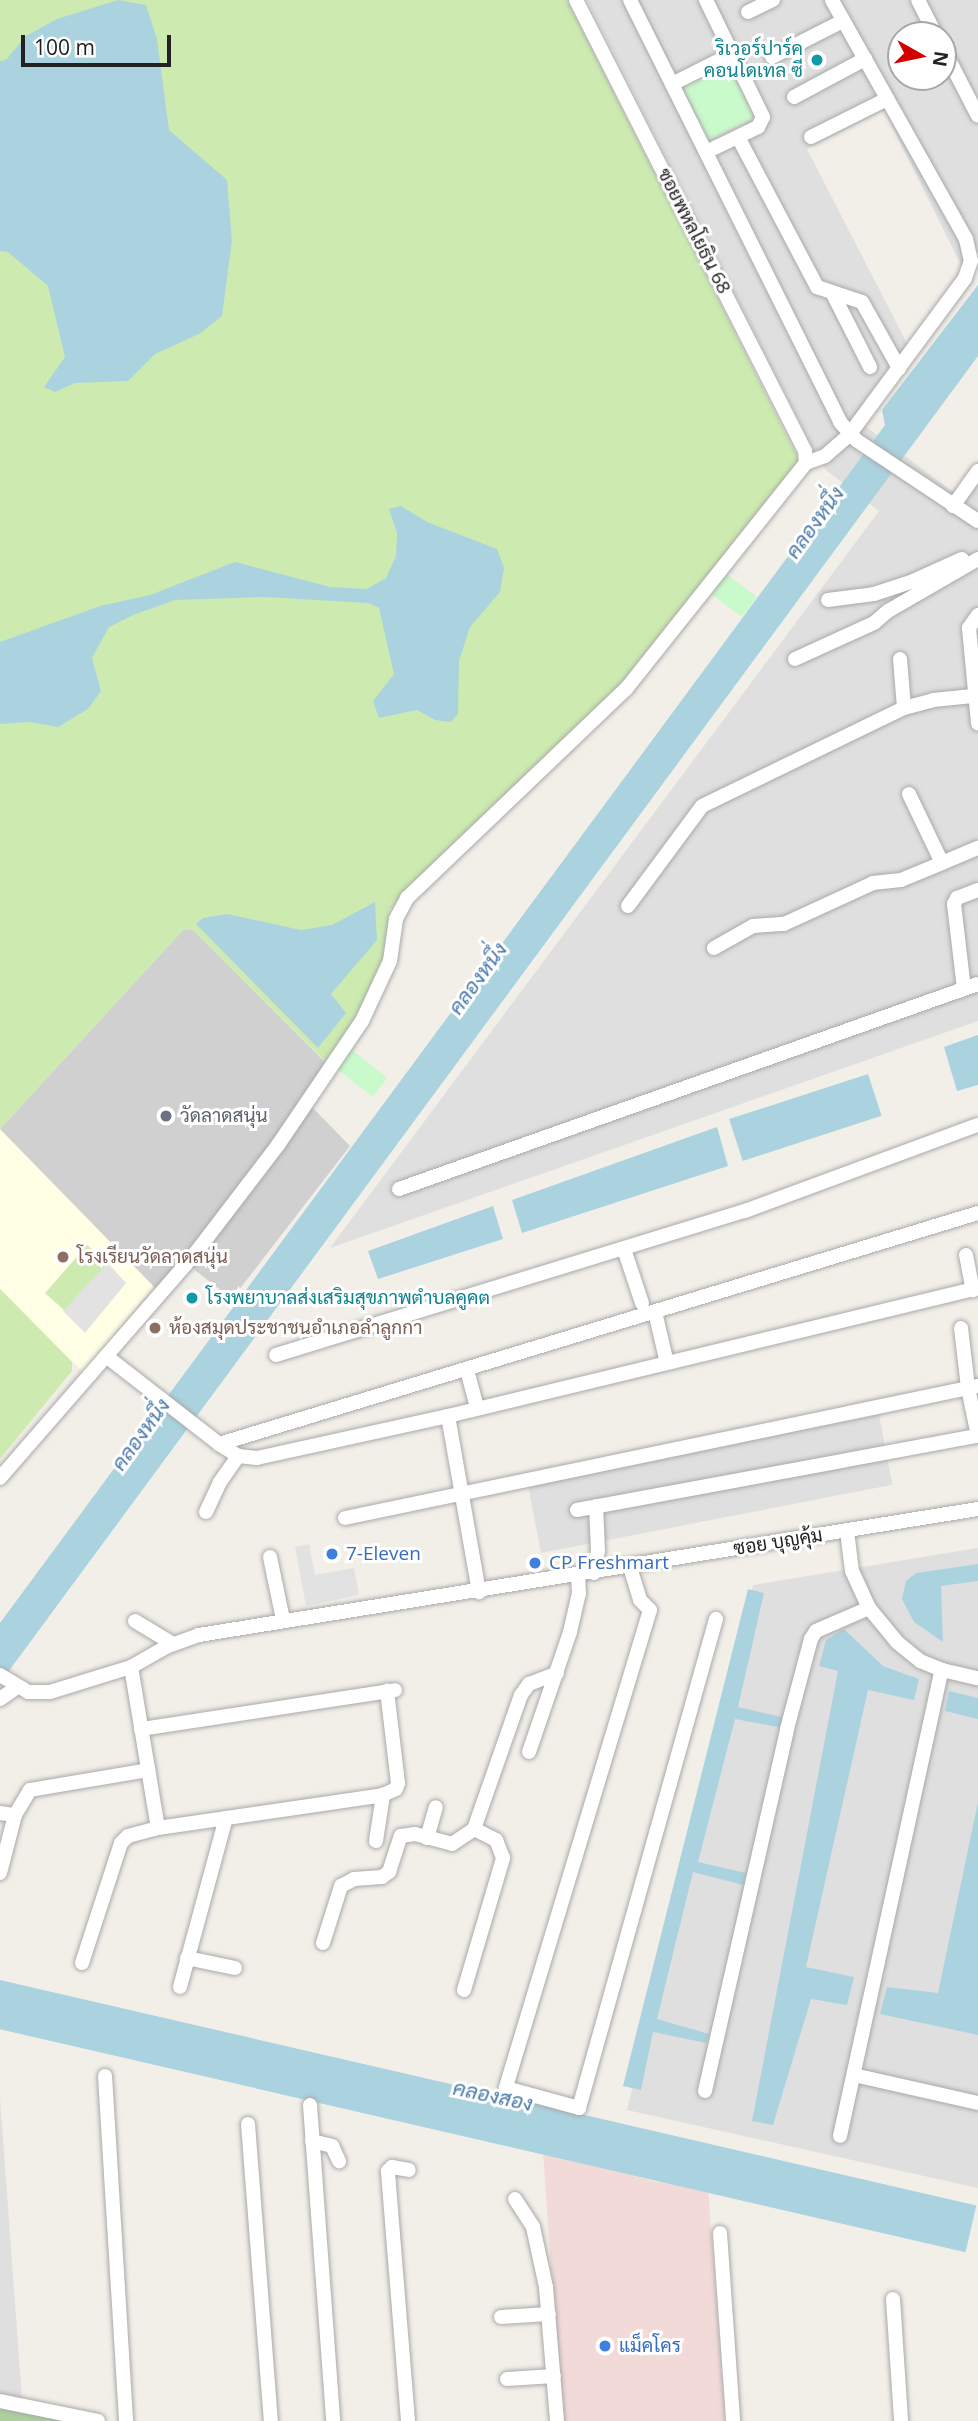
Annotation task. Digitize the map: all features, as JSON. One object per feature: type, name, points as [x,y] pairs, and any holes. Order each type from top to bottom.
[{"type":"street","name":"ซอยพหลโยธิน 68","points":[[576,0],[805,451],[806,463]]},
{"type":"street","points":[[630,0],[853,437],[919,484],[978,521]]},
{"type":"street","points":[[706,0],[763,117],[758,127],[706,152]]},
{"type":"street","points":[[748,12],[773,0]]},
{"type":"street","points":[[0,1478],[197,1251],[256,1178],[362,1021],[390,961],[396,919],[407,898],[626,689],[806,463],[825,456],[853,437],[899,368],[965,278],[971,261],[966,239],[832,0]]},
{"type":"street","points":[[918,0],[929,21]]},
{"type":"street","points":[[772,57],[843,21]]},
{"type":"street","points":[[672,85],[734,54]]},
{"type":"street","points":[[794,97],[865,59]]},
{"type":"street","points":[[957,75],[978,116]]},
{"type":"street","points":[[811,137],[887,99]]},
{"type":"street","points":[[738,137],[817,287],[862,302],[899,368]]},
{"type":"street","points":[[834,294],[870,367]]},
{"type":"street","points":[[953,506],[978,471]]},
{"type":"street","points":[[828,600],[874,594],[911,582],[960,559],[975,560]]},
{"type":"street","points":[[794,659],[874,622],[975,560]]},
{"type":"street","points":[[978,615],[969,628],[978,724]]},
{"type":"street","points":[[901,659],[904,708]]},
{"type":"street","points":[[628,906],[702,806],[904,708],[975,691]]},
{"type":"street","points":[[909,794],[942,863]]},
{"type":"street","points":[[714,948],[753,926],[784,924],[873,883],[901,880],[978,848]]},
{"type":"street","points":[[399,1189],[971,987],[954,904],[957,898],[978,890]]},
{"type":"street","points":[[276,1355],[745,1211],[978,1125]]},
{"type":"street","points":[[219,1444],[978,1213]]},
{"type":"street","points":[[624,1249],[642,1303]]},
{"type":"street","points":[[106,1356],[219,1444],[238,1456],[257,1458],[448,1416],[976,1289],[966,1255]]},
{"type":"street","points":[[655,1312],[667,1363]]},
{"type":"street","points":[[577,1510],[978,1436],[973,1387],[961,1328]]},
{"type":"street","points":[[467,1370],[477,1408]]},
{"type":"street","points":[[345,1518],[973,1387]]},
{"type":"street","points":[[448,1416],[479,1592]]},
{"type":"street","points":[[206,1512],[220,1482],[238,1456]]},
{"type":"street","points":[[594,1573],[598,1550],[596,1506]]},
{"type":"street","name":"ซอย บุญคุ้ม","points":[[15,1686],[37,1693],[50,1692],[131,1667],[173,1644],[199,1635],[578,1576],[978,1509]]},
{"type":"street","points":[[847,1531],[852,1571],[862,1610],[910,1654],[942,1670],[978,1678]]},
{"type":"street","points":[[270,1557],[283,1620]]},
{"type":"street","points":[[630,1567],[640,1600],[650,1609],[506,2088],[579,2108],[716,1619]]},
{"type":"street","points":[[528,1752],[557,1673],[575,1612],[578,1576]]},
{"type":"street","points":[[705,2091],[787,1729],[811,1639],[816,1631],[862,1610]]},
{"type":"street","points":[[135,1621],[173,1644]]},
{"type":"street","points":[[131,1667],[158,1828]]},
{"type":"street","points":[[840,2136],[942,1670]]},
{"type":"street","points":[[323,1943],[341,1886],[355,1879],[382,1877],[389,1872],[401,1836],[415,1834],[452,1844],[474,1829],[520,1695],[529,1684],[557,1673]]},
{"type":"street","points":[[0,1675],[15,1686],[0,1699]]},
{"type":"street","points":[[82,1963],[121,1843],[128,1836],[158,1828],[383,1795],[396,1789],[398,1783],[392,1691],[141,1729]]},
{"type":"street","points":[[0,1873],[7,1814],[37,1787],[148,1770]]},
{"type":"street","points":[[376,1842],[383,1795]]},
{"type":"street","points":[[427,1838],[436,1807]]},
{"type":"street","points":[[180,1987],[226,1818]]},
{"type":"street","points":[[464,1990],[503,1858],[496,1840],[474,1829]]},
{"type":"street","points":[[187,1958],[234,1968]]},
{"type":"street","points":[[854,2075],[978,2102]]},
{"type":"street","points":[[105,2076],[126,2421]]},
{"type":"street","points":[[310,2105],[333,2421]]},
{"type":"street","points":[[248,2124],[271,2421]]},
{"type":"street","points":[[312,2141],[331,2146],[339,2161]]},
{"type":"street","points":[[408,2421],[388,2171],[392,2167],[409,2170]]},
{"type":"street","points":[[515,2199],[533,2227],[547,2287],[557,2421]]},
{"type":"street","points":[[720,2234],[733,2421]]},
{"type":"street","points":[[893,2299],[901,2421]]},
{"type":"street","points":[[501,2317],[549,2314]]},
{"type":"street","points":[[507,2379],[554,2376]]},
{"type":"street","points":[[0,2401],[98,2421]]},
{"type":"shaded area","points":[[587,0],[978,0],[978,251],[963,269],[884,110],[807,149],[913,355],[861,423],[953,492],[978,464],[978,1021],[330,1248],[879,511],[826,470]]},
{"type":"shaded area","name":"วัดลาดสนุ่น","points":[[183,930],[193,930],[332,1069],[308,1103],[350,1146],[232,1299],[191,1267],[164,1297],[0,1129]]},
{"type":"shaded area","name":"โรงเรียนวัดลาดสนุ่น","points":[[0,1129],[154,1286],[83,1372],[0,1289]]},
{"type":"shaded area","points":[[108,1263],[126,1283],[85,1333],[63,1311]]},
{"type":"shaded area","points":[[879,1415],[893,1485],[541,1553],[528,1483]]},
{"type":"shaded area","points":[[309,1544],[315,1575],[354,1568],[359,1595],[306,1606],[295,1547]]},
{"type":"shaded area","points":[[978,1548],[978,2188],[627,2110],[753,1585]]},
{"type":"shaded area","points":[[0,2098],[22,2399],[0,2395]]},
{"type":"shaded area","points":[[543,2151],[653,2181],[708,2188],[725,2421],[561,2421]]},
{"type":"green space","points":[[0,0],[567,0],[800,462],[611,699],[389,910],[390,954],[330,1066],[193,930],[183,930],[0,1129]]},
{"type":"green space","points":[[726,60],[754,118],[708,140],[680,82]]},
{"type":"green space","points":[[725,573],[757,597],[742,617],[710,593]]},
{"type":"green space","points":[[348,1047],[387,1078],[373,1097],[333,1066]]},
{"type":"green space","points":[[87,1245],[108,1263],[66,1312],[45,1293]]},
{"type":"green space","points":[[0,1289],[72,1362],[72,1371],[0,1459]]},
{"type":"green space","points":[[0,2401],[98,2421],[0,2421]]},
{"type":"water","points":[[118,0],[146,5],[157,39],[169,130],[227,180],[232,241],[222,316],[199,334],[155,354],[128,381],[75,383],[55,392],[44,387],[65,357],[48,286],[8,252],[0,251],[0,61],[6,60],[26,36],[57,19]]},
{"type":"water","name":"คลองหนึ่ง","points":[[978,285],[978,356],[0,1683],[0,1623],[885,425],[882,410]]},
{"type":"water","points":[[401,506],[427,522],[497,549],[504,568],[500,592],[470,627],[459,661],[458,714],[451,722],[435,720],[417,710],[379,718],[373,701],[394,674],[379,608],[368,603],[265,597],[175,600],[133,615],[109,627],[92,658],[101,691],[88,709],[58,727],[30,722],[0,724],[0,642],[100,606],[150,595],[235,562],[330,587],[367,589],[386,578],[396,556],[397,533],[389,509]]},
{"type":"water","points":[[375,902],[377,940],[331,994],[346,1013],[318,1048],[196,924],[203,918],[227,914],[301,930],[332,925]]},
{"type":"water","points":[[978,1035],[978,1085],[957,1091],[944,1047]]},
{"type":"water","points":[[868,1074],[882,1116],[743,1161],[729,1119]]},
{"type":"water","points":[[717,1127],[728,1166],[522,1233],[512,1200]]},
{"type":"water","points":[[493,1206],[503,1239],[378,1279],[368,1251]]},
{"type":"water","points":[[978,1564],[978,1581],[941,1586],[943,1642],[914,1622],[902,1599],[906,1581],[916,1573]]},
{"type":"water","points":[[748,1589],[764,1593],[738,1707],[786,1718],[783,1728],[735,1719],[698,1862],[746,1873],[743,1885],[693,1872],[657,2019],[709,2034],[706,2043],[653,2032],[641,2090],[623,2086]]},
{"type":"water","points":[[844,1629],[883,1666],[919,1679],[914,1700],[868,1690],[806,1967],[854,1977],[847,2005],[811,1999],[773,2125],[752,2121],[838,1671],[819,1666],[826,1640]]},
{"type":"water","points":[[949,1691],[978,1698],[978,1719],[945,1711]]},
{"type":"water","points":[[978,1802],[978,2035],[880,2014],[887,1987],[938,1993]]},
{"type":"water","name":"คลองสอง","points":[[0,1980],[976,2205],[966,2252],[0,2029]]},
{"type":"place","name":"ริเวอร์ปาร์ค คอนโดเทล ซี","points":[[817,60]]},
{"type":"place","name":"วัดลาดสนุ่น","points":[[166,1116]]},
{"type":"place","name":"โรงเรียนวัดลาดสนุ่น","points":[[63,1257]]},
{"type":"place","name":"โรงพยาบาลส่งเสริมสุขภาพตำบลคูคต","points":[[192,1298]]},
{"type":"place","name":"ห้องสมุดประชาชนอำเภอลำลูกกา","points":[[155,1328]]},
{"type":"place","name":"7-Eleven","points":[[332,1554]]},
{"type":"place","name":"CP Freshmart","points":[[535,1563]]},
{"type":"place","name":"แม็คโคร","points":[[605,2346]]}]
